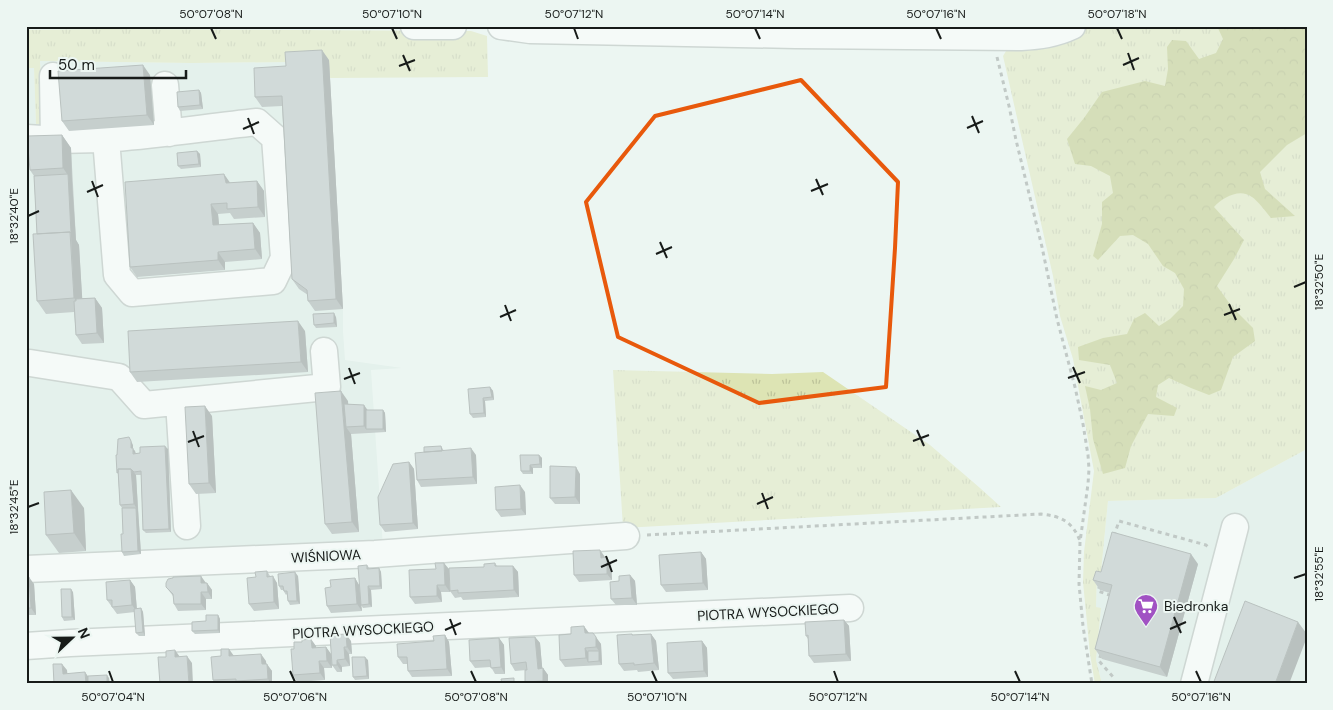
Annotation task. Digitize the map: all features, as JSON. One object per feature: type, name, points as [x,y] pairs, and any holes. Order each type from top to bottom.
[{"type":"street","points":[[414,26],[453,26]]},
{"type":"street","points":[[501,26],[530,30],[1013,37],[1038,36],[1057,32],[1072,26]]},
{"type":"street","points":[[53,76],[54,140]]},
{"type":"street","points":[[166,85],[169,134]]},
{"type":"street","points":[[26,138],[54,140],[106,139],[169,134],[204,127],[257,122],[274,138],[284,258],[273,282],[132,292],[117,275],[106,139]]},
{"type":"street","points":[[30,363],[119,378],[144,405],[327,387],[324,351]]},
{"type":"street","points":[[179,402],[187,526]]},
{"type":"street","points":[[1194,684],[1236,527]]},
{"type":"street","name":"WIŚNIOWA","points":[[26,569],[356,555],[626,536]]},
{"type":"street","name":"PIOTRA WYSOCKIEGO","points":[[26,646],[850,608]]},
{"type":"path","points":[[1013,37],[1003,45],[997,58],[1042,247],[1057,319],[1075,387],[1088,454],[1088,484],[1080,542],[1078,584],[1092,684]]},
{"type":"path","points":[[626,536],[1041,514],[1058,517],[1068,523],[1075,530],[1080,542]]},
{"type":"path","points":[[1114,539],[1119,521],[1206,545]]},
{"type":"path","points":[[1101,583],[1098,591],[1116,597]]},
{"type":"path","points":[[1102,652],[1099,661],[1114,678]]},
{"type":"highlighted area","points":[[801,80],[898,182],[886,387],[759,403],[618,337],[586,202],[655,116]]},
{"type":"shaded area","points":[[40,61],[292,62],[343,309],[345,360],[402,368],[371,370],[383,547],[26,558],[26,68],[34,67],[36,124],[43,102]]},
{"type":"shaded area","points":[[1307,449],[1307,684],[1102,684],[1096,660],[1101,609],[1096,607],[1097,572],[1101,572],[1108,501],[1216,498]]},
{"type":"green space","points":[[1084,26],[1307,26],[1307,449],[1216,498],[1108,501],[1101,572],[1097,573],[1096,607],[1101,608],[1096,660],[1102,684],[1095,684],[1083,582],[1084,552],[1094,471],[1073,359],[1060,316],[1053,276],[1003,56],[1011,43]]},
{"type":"green space","points":[[1217,26],[1307,26],[1307,133],[1287,145],[1260,172],[1265,189],[1295,216],[1271,218],[1254,199],[1242,193],[1227,197],[1214,207],[1244,240],[1217,286],[1232,307],[1253,328],[1255,341],[1233,357],[1221,390],[1209,395],[1169,378],[1158,385],[1156,397],[1177,408],[1174,416],[1148,414],[1131,446],[1125,468],[1103,474],[1093,439],[1090,409],[1085,386],[1101,390],[1117,383],[1110,365],[1079,360],[1078,347],[1103,338],[1127,334],[1134,319],[1145,313],[1159,326],[1170,319],[1183,306],[1184,289],[1175,273],[1163,266],[1148,244],[1133,235],[1120,236],[1098,260],[1093,256],[1102,224],[1102,202],[1113,193],[1110,176],[1091,166],[1075,164],[1067,139],[1102,92],[1145,81],[1165,86],[1168,69],[1167,47],[1172,40],[1186,41],[1199,59],[1216,53],[1223,39]]},
{"type":"green space","points":[[26,30],[471,31],[487,36],[488,77],[330,78],[292,62],[40,61],[44,124],[36,124],[34,68],[26,68]]},
{"type":"green space","points":[[613,370],[772,374],[823,372],[930,445],[1001,507],[623,528]]},
{"type":"building","points":[[322,50],[336,299],[308,301],[307,290],[292,279],[282,96],[255,97],[254,68],[286,66],[285,52]]},
{"type":"building","points":[[143,65],[147,115],[62,121],[58,71]]},
{"type":"building","points":[[199,90],[200,105],[178,107],[177,92]]},
{"type":"building","points":[[62,135],[63,168],[30,170],[27,136]]},
{"type":"building","points":[[197,151],[199,164],[178,166],[177,153]]},
{"type":"building","points":[[68,174],[71,233],[37,234],[34,176]]},
{"type":"building","points":[[224,174],[226,183],[257,181],[258,207],[227,209],[227,203],[211,204],[213,225],[253,223],[255,249],[218,252],[218,260],[130,267],[125,182]]},
{"type":"building","points":[[70,232],[74,298],[37,301],[33,234]]},
{"type":"building","points":[[95,298],[97,333],[76,335],[74,301],[76,299]]},
{"type":"building","points":[[334,313],[334,323],[314,325],[313,314]]},
{"type":"building","points":[[298,321],[301,362],[130,372],[128,331]]},
{"type":"building","points":[[490,387],[492,397],[483,398],[484,413],[470,414],[468,389]]},
{"type":"building","points":[[341,391],[352,522],[325,524],[315,393]]},
{"type":"building","points":[[344,404],[364,405],[364,426],[346,427]]},
{"type":"building","points":[[205,406],[209,483],[189,484],[185,407]]},
{"type":"building","points":[[366,410],[383,410],[383,429],[366,429]]},
{"type":"building","points":[[129,437],[133,454],[140,453],[140,447],[165,446],[169,529],[143,530],[141,471],[134,472],[131,469],[118,469],[117,473],[116,455],[118,439]]},
{"type":"building","points":[[441,446],[442,451],[424,452],[424,447]]},
{"type":"building","points":[[471,448],[473,477],[417,480],[415,453]]},
{"type":"building","points":[[520,455],[539,455],[540,464],[530,465],[530,471],[521,471]]},
{"type":"building","points":[[409,462],[413,523],[380,525],[378,497],[393,464]]},
{"type":"building","points":[[550,466],[576,467],[575,497],[550,498]]},
{"type":"building","points":[[118,469],[131,469],[134,504],[120,505]]},
{"type":"building","points":[[520,485],[521,509],[496,510],[495,487]]},
{"type":"building","points":[[71,490],[74,533],[46,535],[44,492]]},
{"type":"building","points":[[122,508],[136,508],[138,551],[122,552]]},
{"type":"building","name":"Biedronka","points":[[1112,532],[1191,554],[1160,667],[1095,649],[1112,585],[1093,580],[1096,571],[1101,572]]},
{"type":"building","points":[[600,550],[601,558],[607,557],[607,574],[574,575],[573,551]]},
{"type":"building","points":[[701,552],[703,583],[661,585],[659,555]]},
{"type":"building","points":[[435,563],[444,563],[445,585],[437,585],[437,596],[410,597],[409,570],[436,569]]},
{"type":"building","points":[[495,563],[495,566],[513,566],[514,590],[458,593],[458,590],[450,591],[449,568],[484,567],[484,564]]},
{"type":"building","points":[[367,565],[367,569],[379,568],[380,586],[368,586],[369,604],[361,605],[358,566]]},
{"type":"building","points":[[267,571],[267,577],[273,576],[274,602],[249,604],[247,578],[256,577],[255,572]]},
{"type":"building","points":[[295,572],[297,601],[288,601],[287,591],[284,591],[283,586],[279,586],[278,574]]},
{"type":"building","points":[[630,575],[632,598],[611,599],[610,582],[619,581],[619,576]]},
{"type":"building","points":[[201,576],[201,583],[207,583],[208,592],[201,592],[201,604],[174,604],[173,594],[166,587],[168,579],[173,577]]},
{"type":"building","points":[[26,577],[29,577],[31,608],[26,608]]},
{"type":"building","points":[[355,578],[357,604],[327,606],[325,588],[331,587],[330,580]]},
{"type":"building","points":[[130,580],[132,605],[112,607],[112,600],[107,600],[106,582]]},
{"type":"building","points":[[61,589],[71,589],[72,617],[62,617]]},
{"type":"building","points":[[1245,601],[1298,622],[1275,684],[1213,684]]},
{"type":"building","points":[[141,608],[143,632],[136,633],[134,609]]},
{"type":"building","points":[[206,615],[218,615],[218,630],[192,631],[192,622],[206,621]]},
{"type":"building","points":[[844,620],[846,654],[809,656],[805,622]]},
{"type":"building","points":[[584,626],[585,633],[593,633],[596,637],[596,647],[585,648],[586,658],[560,660],[559,635],[571,634],[571,627]]},
{"type":"building","points":[[346,634],[347,647],[344,647],[345,659],[337,660],[337,665],[332,665],[330,635]]},
{"type":"building","points":[[651,634],[654,663],[619,664],[617,635]]},
{"type":"building","points":[[445,635],[447,669],[408,671],[407,657],[398,657],[397,644],[434,641],[433,636]]},
{"type":"building","points":[[535,637],[538,669],[543,668],[543,681],[525,682],[526,662],[511,664],[509,638]]},
{"type":"building","points":[[499,638],[501,667],[491,668],[490,660],[470,661],[469,640]]},
{"type":"building","points":[[311,639],[312,648],[326,647],[327,661],[319,661],[320,673],[293,675],[291,649],[294,649],[294,642]]},
{"type":"building","points":[[702,641],[704,671],[668,673],[667,643]]},
{"type":"building","points":[[221,649],[229,649],[229,656],[261,654],[262,664],[267,664],[268,679],[213,680],[211,657],[221,656]]},
{"type":"building","points":[[175,650],[175,657],[187,656],[189,684],[160,684],[158,657],[166,657],[166,651]]},
{"type":"building","points":[[588,651],[599,651],[599,661],[588,662]]},
{"type":"building","points":[[352,657],[365,657],[367,676],[353,677]]},
{"type":"building","points":[[53,664],[62,664],[63,674],[85,672],[86,684],[54,684]]},
{"type":"building","points":[[107,675],[107,684],[88,684],[88,676]]},
{"type":"building","points":[[514,678],[514,684],[502,684],[501,679]]},
{"type":"place","name":"Biedronka","points":[[1146,627]]}]
